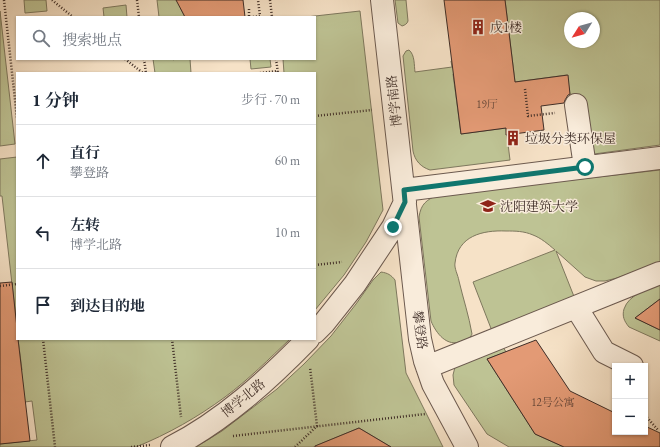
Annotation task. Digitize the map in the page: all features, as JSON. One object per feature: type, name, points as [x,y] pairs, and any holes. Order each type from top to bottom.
[{"type":"lane","name":"博学南路","points":[[382,0],[404,196]]},
{"type":"lane","points":[[577,107],[585,167]]},
{"type":"lane","points":[[404,196],[585,167],[660,158]]},
{"type":"lane","name":"博学北路","points":[[316,331],[355,284],[393,227],[404,196]]},
{"type":"lane","name":"攀登路","points":[[404,196],[420,339],[425,361],[433,384],[467,447]]},
{"type":"lane","points":[[427,367],[660,273]]},
{"type":"lane","points":[[576,307],[604,352],[626,363]]},
{"type":"lane","name":"博学北路","points":[[178,444],[203,430],[242,400],[285,363],[307,340]]},
{"type":"path","points":[[4,0],[16,109]]},
{"type":"path","points":[[52,0],[72,16]]},
{"type":"path","points":[[138,0],[139,16]]},
{"type":"path","points":[[258,0],[260,16]]},
{"type":"path","points":[[270,0],[272,16]]},
{"type":"path","points":[[249,9],[250,16]]},
{"type":"path","points":[[126,60],[141,72]]},
{"type":"path","points":[[144,60],[146,72]]},
{"type":"path","points":[[276,60],[278,72]]},
{"type":"path","points":[[525,89],[528,116],[577,107]]},
{"type":"path","points":[[316,116],[372,110]]},
{"type":"path","points":[[0,286],[16,284]]},
{"type":"path","points":[[43,340],[55,447]]},
{"type":"path","points":[[131,447],[178,444],[172,340]]},
{"type":"path","points":[[310,340],[317,426]]},
{"type":"path","points":[[231,436],[431,413]]},
{"type":"path","points":[[648,418],[658,430]]},
{"type":"path","points":[[295,447],[317,426]]},
{"type":"green space","points":[[24,0],[46,0],[47,11],[25,13]]},
{"type":"green space","points":[[157,0],[178,0],[184,16],[159,16]]},
{"type":"green space","points":[[395,0],[406,0],[408,21],[402,26],[398,23]]},
{"type":"green space","points":[[505,0],[660,0],[660,145],[594,154],[586,100],[571,102],[567,75],[515,82]]},
{"type":"green space","points":[[126,5],[127,16],[104,16],[103,8]]},
{"type":"green space","points":[[0,11],[15,144],[0,146]]},
{"type":"green space","points":[[360,11],[383,210],[366,242],[344,275],[316,309],[316,72],[284,72],[283,60],[316,60],[315,16]]},
{"type":"green space","points":[[409,50],[413,57],[415,72],[452,67],[451,61],[476,58],[453,74],[461,134],[506,128],[510,160],[430,170],[419,163],[415,158],[413,151],[403,56],[406,51]]},
{"type":"green space","points":[[153,60],[190,60],[191,72],[155,72]]},
{"type":"green space","points":[[250,60],[270,60],[271,67],[251,69]]},
{"type":"green space","points":[[16,157],[16,319],[2,196],[0,196],[0,159]]},
{"type":"green space","points":[[660,170],[660,262],[617,278],[605,281],[596,281],[585,277],[556,251],[575,299],[492,331],[473,282],[555,250],[547,243],[533,235],[516,231],[488,232],[473,236],[461,246],[455,263],[472,334],[466,339],[457,343],[452,343],[443,338],[436,330],[431,321],[419,217],[421,209],[427,201],[438,195]]},
{"type":"green space","points":[[381,272],[389,274],[395,280],[406,373],[443,447],[391,447],[359,428],[313,447],[196,447],[222,431],[277,389],[304,364],[331,336],[373,280]]},
{"type":"green space","points":[[660,285],[660,299],[635,318],[660,330],[660,341],[629,327],[623,314],[626,304],[634,296]]},
{"type":"green space","points":[[18,340],[289,340],[234,390],[215,404],[171,431],[136,447],[0,447],[0,444],[37,440],[32,401],[25,402],[0,373],[22,370]]},
{"type":"green space","points":[[502,345],[506,352],[487,359],[535,434],[564,447],[509,447],[487,434],[454,385],[453,375],[455,367]]},
{"type":"building","points":[[176,0],[243,0],[245,16],[184,16]]},
{"type":"building","points":[[444,0],[505,0],[515,82],[568,75],[570,94],[564,103],[541,106],[544,130],[506,135],[506,128],[461,134]]},
{"type":"building","points":[[12,282],[16,319],[16,340],[18,340],[30,441],[0,444],[0,283]]},
{"type":"building","points":[[660,299],[660,330],[635,318]]},
{"type":"building","points":[[536,340],[570,391],[612,412],[612,435],[648,435],[648,427],[660,433],[660,447],[564,447],[535,434],[487,359]]},
{"type":"building","points":[[359,428],[391,447],[315,447],[315,446]]},
{"type":"place","name":"戊1楼","points":[[478,27]]},
{"type":"place","name":"垃圾分类环保屋","points":[[513,138]]},
{"type":"place","name":"沈阳建筑大学","points":[[488,206]]},
{"type":"route","points":[[393,227],[405,202],[404,190],[585,167]]}]
